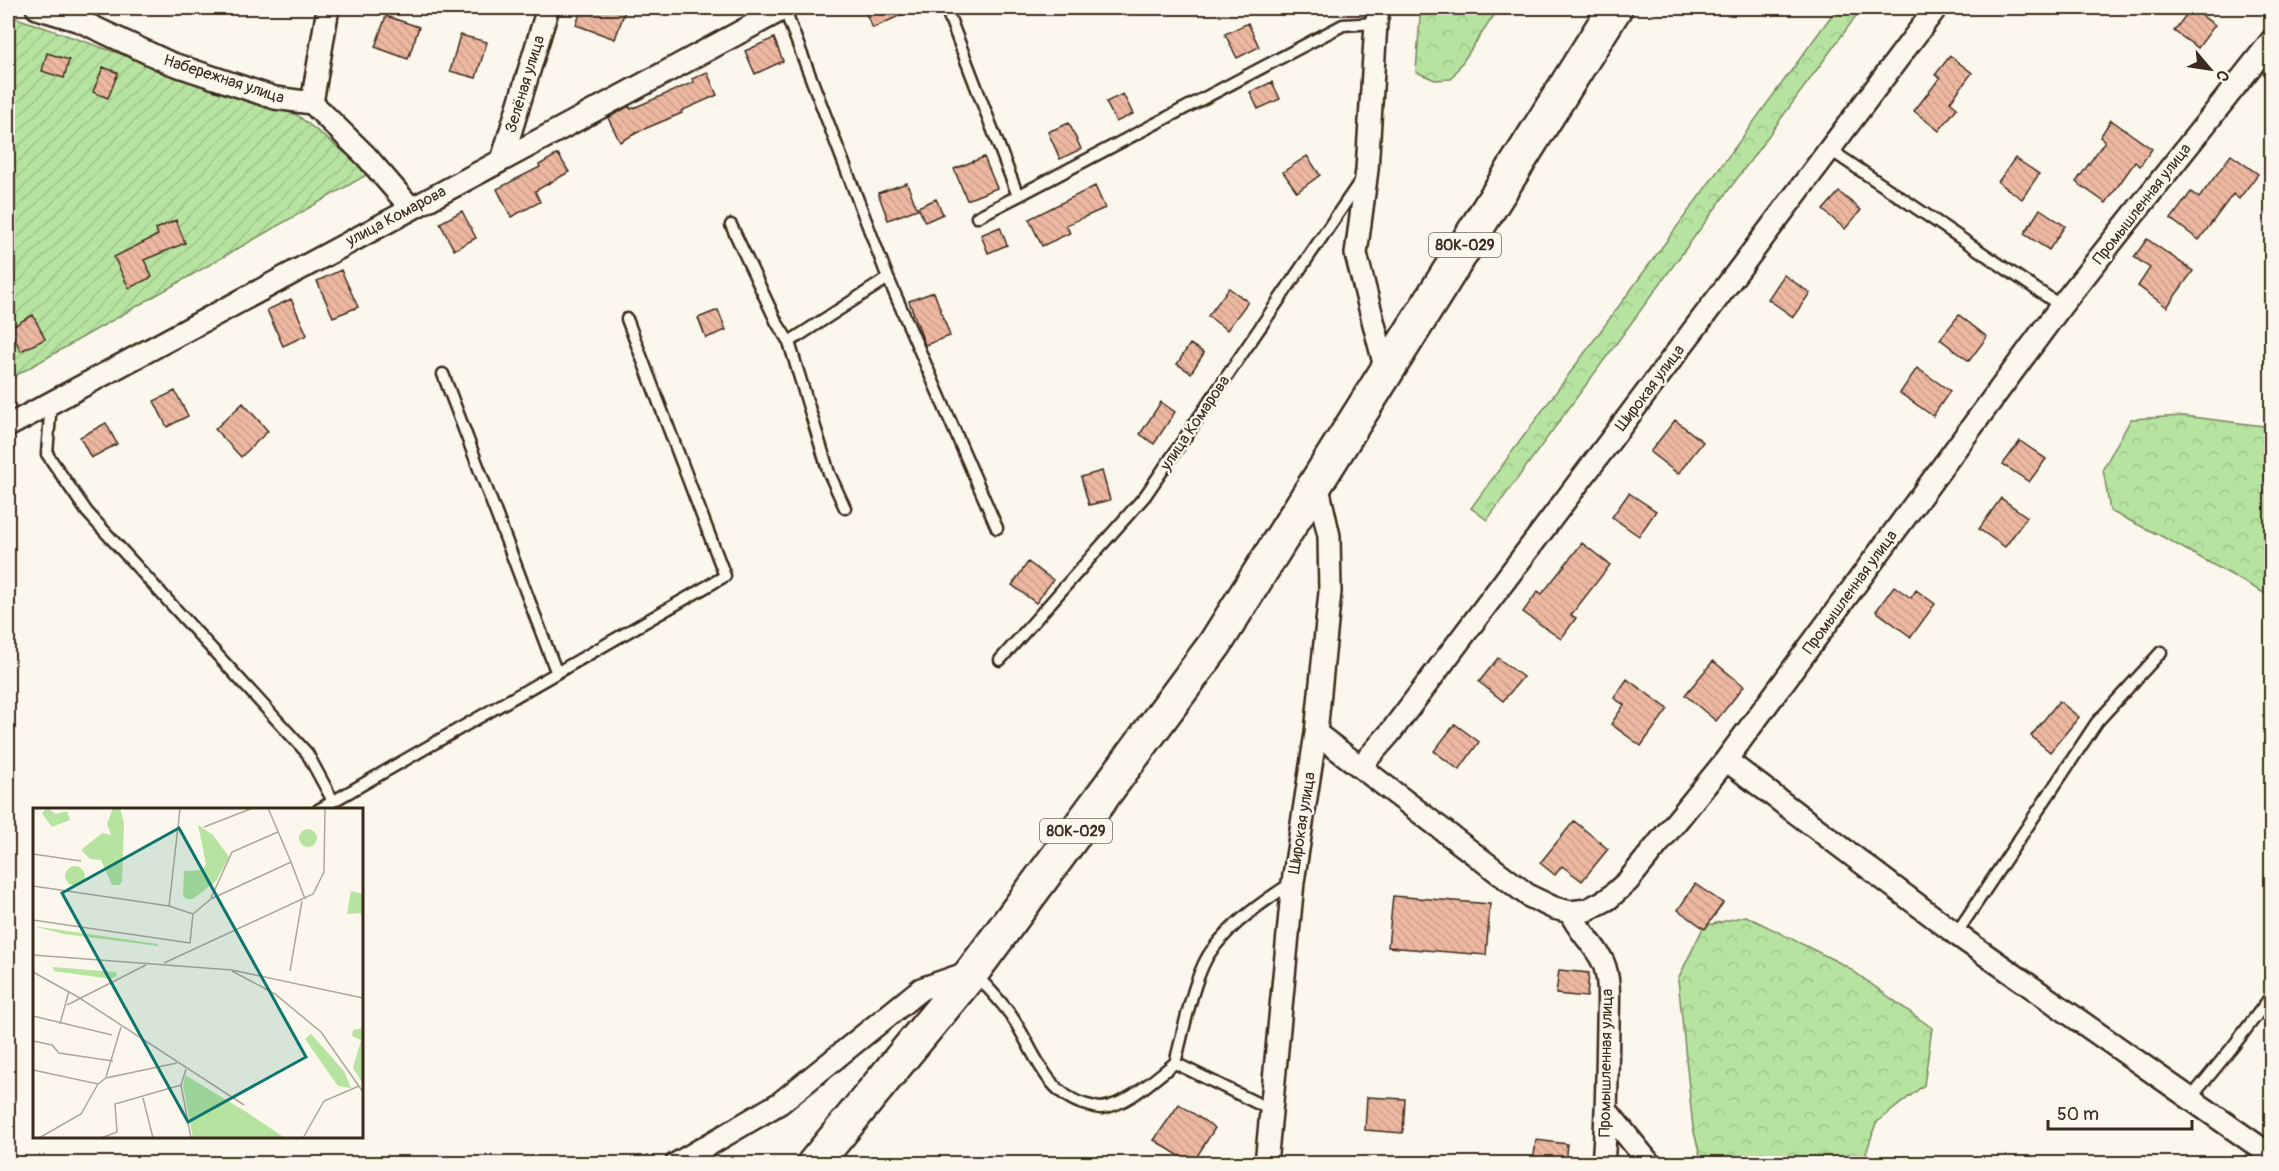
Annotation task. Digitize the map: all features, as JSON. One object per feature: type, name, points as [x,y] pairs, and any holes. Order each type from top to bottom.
[{"type":"main road","name":"80К-029","points":[[814,1164],[973,971],[1215,644],[1615,8]]},
{"type":"street","name":"Набережная улица","points":[[37,8],[80,21],[170,63],[275,98],[312,103]]},
{"type":"street","points":[[328,8],[312,103],[366,156],[411,208]]},
{"type":"street","name":"Зелёная улица","points":[[502,160],[548,8]]},
{"type":"street","name":"улица Комарова","points":[[8,426],[784,8]]},
{"type":"street","name":"Широкая улица","points":[[1361,766],[1397,724],[1936,8]]},
{"type":"street","points":[[1377,15],[1367,170],[1356,254],[1386,371]]},
{"type":"street","name":"Промышленная улица","points":[[1603,1164],[1607,1111],[1604,963],[1593,945],[1576,927],[1570,912],[1587,910],[1608,899],[1628,881],[1726,760],[2061,306],[2271,40]]},
{"type":"street","name":"Широкая улица","points":[[1266,1164],[1293,882],[1316,733],[1330,592],[1329,536],[1317,483]]},
{"type":"street","points":[[1316,733],[1529,896],[1554,908],[1570,912]]},
{"type":"street","points":[[1726,760],[1956,934],[2271,1156]]},
{"type":"street","points":[[675,1164],[780,1102],[921,989],[973,971]]},
{"type":"street","points":[[1607,1111],[1650,1164]]},
{"type":"lane","points":[[784,8],[888,279],[997,528]]},
{"type":"lane","points":[[946,8],[1018,196]]},
{"type":"lane","points":[[977,217],[1343,25],[1377,15]]},
{"type":"lane","points":[[1829,149],[2061,306]]},
{"type":"lane","name":"улица Комарова","points":[[1000,660],[1145,496],[1367,170]]},
{"type":"lane","points":[[731,225],[777,323],[789,342],[829,473],[845,508]]},
{"type":"lane","points":[[789,342],[888,279]]},
{"type":"lane","points":[[321,808],[556,671],[725,576],[627,319]]},
{"type":"lane","points":[[443,374],[556,671]]},
{"type":"lane","points":[[51,402],[47,454],[87,512],[307,753],[333,801]]},
{"type":"lane","points":[[1956,934],[2097,722],[2161,652]]},
{"type":"lane","points":[[973,971],[1011,1015],[1029,1043],[1044,1075],[1059,1091],[1078,1103],[1100,1108],[1125,1100],[1175,1063],[1200,973],[1211,950],[1256,905],[1293,882]]},
{"type":"lane","points":[[2190,1099],[2231,1049],[2271,994]]},
{"type":"lane","points":[[1175,1063],[1271,1110]]},
{"type":"green space","points":[[1427,8],[1499,8],[1451,79],[1435,80],[1416,72],[1420,17]]},
{"type":"green space","points":[[1837,8],[1862,8],[1487,520],[1471,508]]},
{"type":"green space","points":[[8,15],[297,115],[370,173],[8,380]]},
{"type":"green space","points":[[2184,416],[2271,427],[2271,597],[2163,537],[2110,511],[2103,469],[2131,419]]},
{"type":"green space","points":[[1746,916],[1846,966],[1932,1028],[1924,1085],[1876,1123],[1863,1163],[1702,1163],[1693,1128],[1678,979],[1704,926]]},
{"type":"building","points":[[582,8],[626,8],[615,39],[576,25]]},
{"type":"building","points":[[863,8],[916,8],[873,28]]},
{"type":"building","points":[[2191,8],[2215,25],[2198,48],[2174,31]]},
{"type":"building","points":[[386,16],[419,27],[408,59],[375,47]]},
{"type":"building","points":[[1248,23],[1259,47],[1237,58],[1225,34]]},
{"type":"building","points":[[460,35],[487,42],[476,78],[450,71]]},
{"type":"building","points":[[774,38],[783,61],[755,74],[745,51]]},
{"type":"building","points":[[47,53],[69,60],[64,78],[42,71]]},
{"type":"building","points":[[1950,56],[1972,73],[1950,102],[1957,108],[1939,131],[1914,111],[1940,78],[1935,75]]},
{"type":"building","points":[[103,67],[118,73],[108,98],[93,92]]},
{"type":"building","points":[[707,72],[717,95],[620,142],[608,118],[629,106],[631,109],[694,82],[692,79]]},
{"type":"building","points":[[1272,82],[1280,99],[1258,109],[1250,92]]},
{"type":"building","points":[[1123,94],[1133,114],[1116,122],[1106,102]]},
{"type":"building","points":[[2111,120],[2152,149],[2140,166],[2135,162],[2106,203],[2076,182],[2105,141],[2100,137]]},
{"type":"building","points":[[1069,123],[1081,149],[1060,159],[1048,132]]},
{"type":"building","points":[[558,154],[569,172],[535,191],[540,202],[511,217],[497,189],[540,167],[539,165]]},
{"type":"building","points":[[2231,155],[2258,174],[2239,199],[2233,194],[2199,240],[2171,219],[2191,192],[2199,198]]},
{"type":"building","points":[[1307,156],[1320,175],[1297,192],[1283,172]]},
{"type":"building","points":[[984,157],[997,188],[967,200],[954,169]]},
{"type":"building","points":[[2015,158],[2039,174],[2022,199],[1998,182]]},
{"type":"building","points":[[907,183],[917,209],[888,220],[878,193]]},
{"type":"building","points":[[1095,186],[1105,208],[1066,225],[1070,233],[1042,246],[1029,219]]},
{"type":"building","points":[[1839,192],[1861,210],[1845,229],[1823,210]]},
{"type":"building","points":[[936,199],[943,214],[925,222],[918,207]]},
{"type":"building","points":[[2040,209],[2065,226],[2049,250],[2024,234]]},
{"type":"building","points":[[462,211],[476,238],[454,250],[440,223]]},
{"type":"building","points":[[176,220],[185,243],[144,260],[152,277],[129,288],[114,257],[158,235],[156,229]]},
{"type":"building","points":[[1000,227],[1007,245],[988,253],[981,235]]},
{"type":"building","points":[[2147,239],[2193,271],[2167,307],[2138,286],[2150,268],[2134,257]]},
{"type":"building","points":[[341,270],[358,307],[333,317],[317,281]]},
{"type":"building","points":[[1784,275],[1810,293],[1793,317],[1768,299]]},
{"type":"building","points":[[1229,288],[1248,302],[1227,330],[1208,316]]},
{"type":"building","points":[[934,292],[950,336],[925,345],[909,301]]},
{"type":"building","points":[[291,299],[307,335],[283,346],[267,310]]},
{"type":"building","points":[[718,310],[726,330],[706,338],[698,318]]},
{"type":"building","points":[[33,315],[45,339],[21,351],[9,328]]},
{"type":"building","points":[[1959,315],[1987,337],[1969,361],[1940,339]]},
{"type":"building","points":[[1190,344],[1204,353],[1191,373],[1177,364]]},
{"type":"building","points":[[1917,368],[1950,391],[1933,416],[1900,393]]},
{"type":"building","points":[[175,391],[188,416],[167,427],[154,401]]},
{"type":"building","points":[[1161,402],[1175,412],[1154,444],[1140,434]]},
{"type":"building","points":[[243,403],[268,431],[241,457],[215,429]]},
{"type":"building","points":[[1675,420],[1703,442],[1678,474],[1650,452]]},
{"type":"building","points":[[106,423],[117,444],[91,458],[80,437]]},
{"type":"building","points":[[2020,441],[2046,459],[2029,482],[2003,464]]},
{"type":"building","points":[[1102,471],[1110,500],[1089,505],[1081,477]]},
{"type":"building","points":[[1629,493],[1656,511],[1639,536],[1612,517]]},
{"type":"building","points":[[2001,498],[2027,517],[2005,547],[1979,529]]},
{"type":"building","points":[[1582,543],[1610,565],[1571,615],[1576,618],[1561,639],[1523,612],[1538,591],[1542,594]]},
{"type":"building","points":[[1028,562],[1053,580],[1036,603],[1012,585]]},
{"type":"building","points":[[1894,586],[1911,598],[1916,590],[1935,604],[1911,637],[1876,611]]},
{"type":"building","points":[[1498,658],[1523,677],[1503,701],[1479,682]]},
{"type":"building","points":[[1713,661],[1744,686],[1716,721],[1685,695]]},
{"type":"building","points":[[1627,679],[1668,709],[1641,746],[1611,724],[1624,705],[1614,698]]},
{"type":"building","points":[[2059,701],[2079,717],[2050,752],[2031,736]]},
{"type":"building","points":[[1455,724],[1479,742],[1459,770],[1434,751]]},
{"type":"building","points":[[1574,821],[1608,849],[1582,881],[1562,866],[1555,875],[1540,863]]},
{"type":"building","points":[[1695,884],[1723,903],[1705,929],[1678,910]]},
{"type":"building","points":[[1393,896],[1490,904],[1486,955],[1388,947]]},
{"type":"building","points":[[1559,970],[1589,973],[1587,997],[1556,994]]},
{"type":"building","points":[[1367,1097],[1405,1099],[1403,1133],[1365,1130]]},
{"type":"building","points":[[1179,1104],[1215,1128],[1192,1164],[1154,1140]]},
{"type":"building","points":[[1536,1140],[1567,1144],[1565,1164],[1533,1164]]}]
